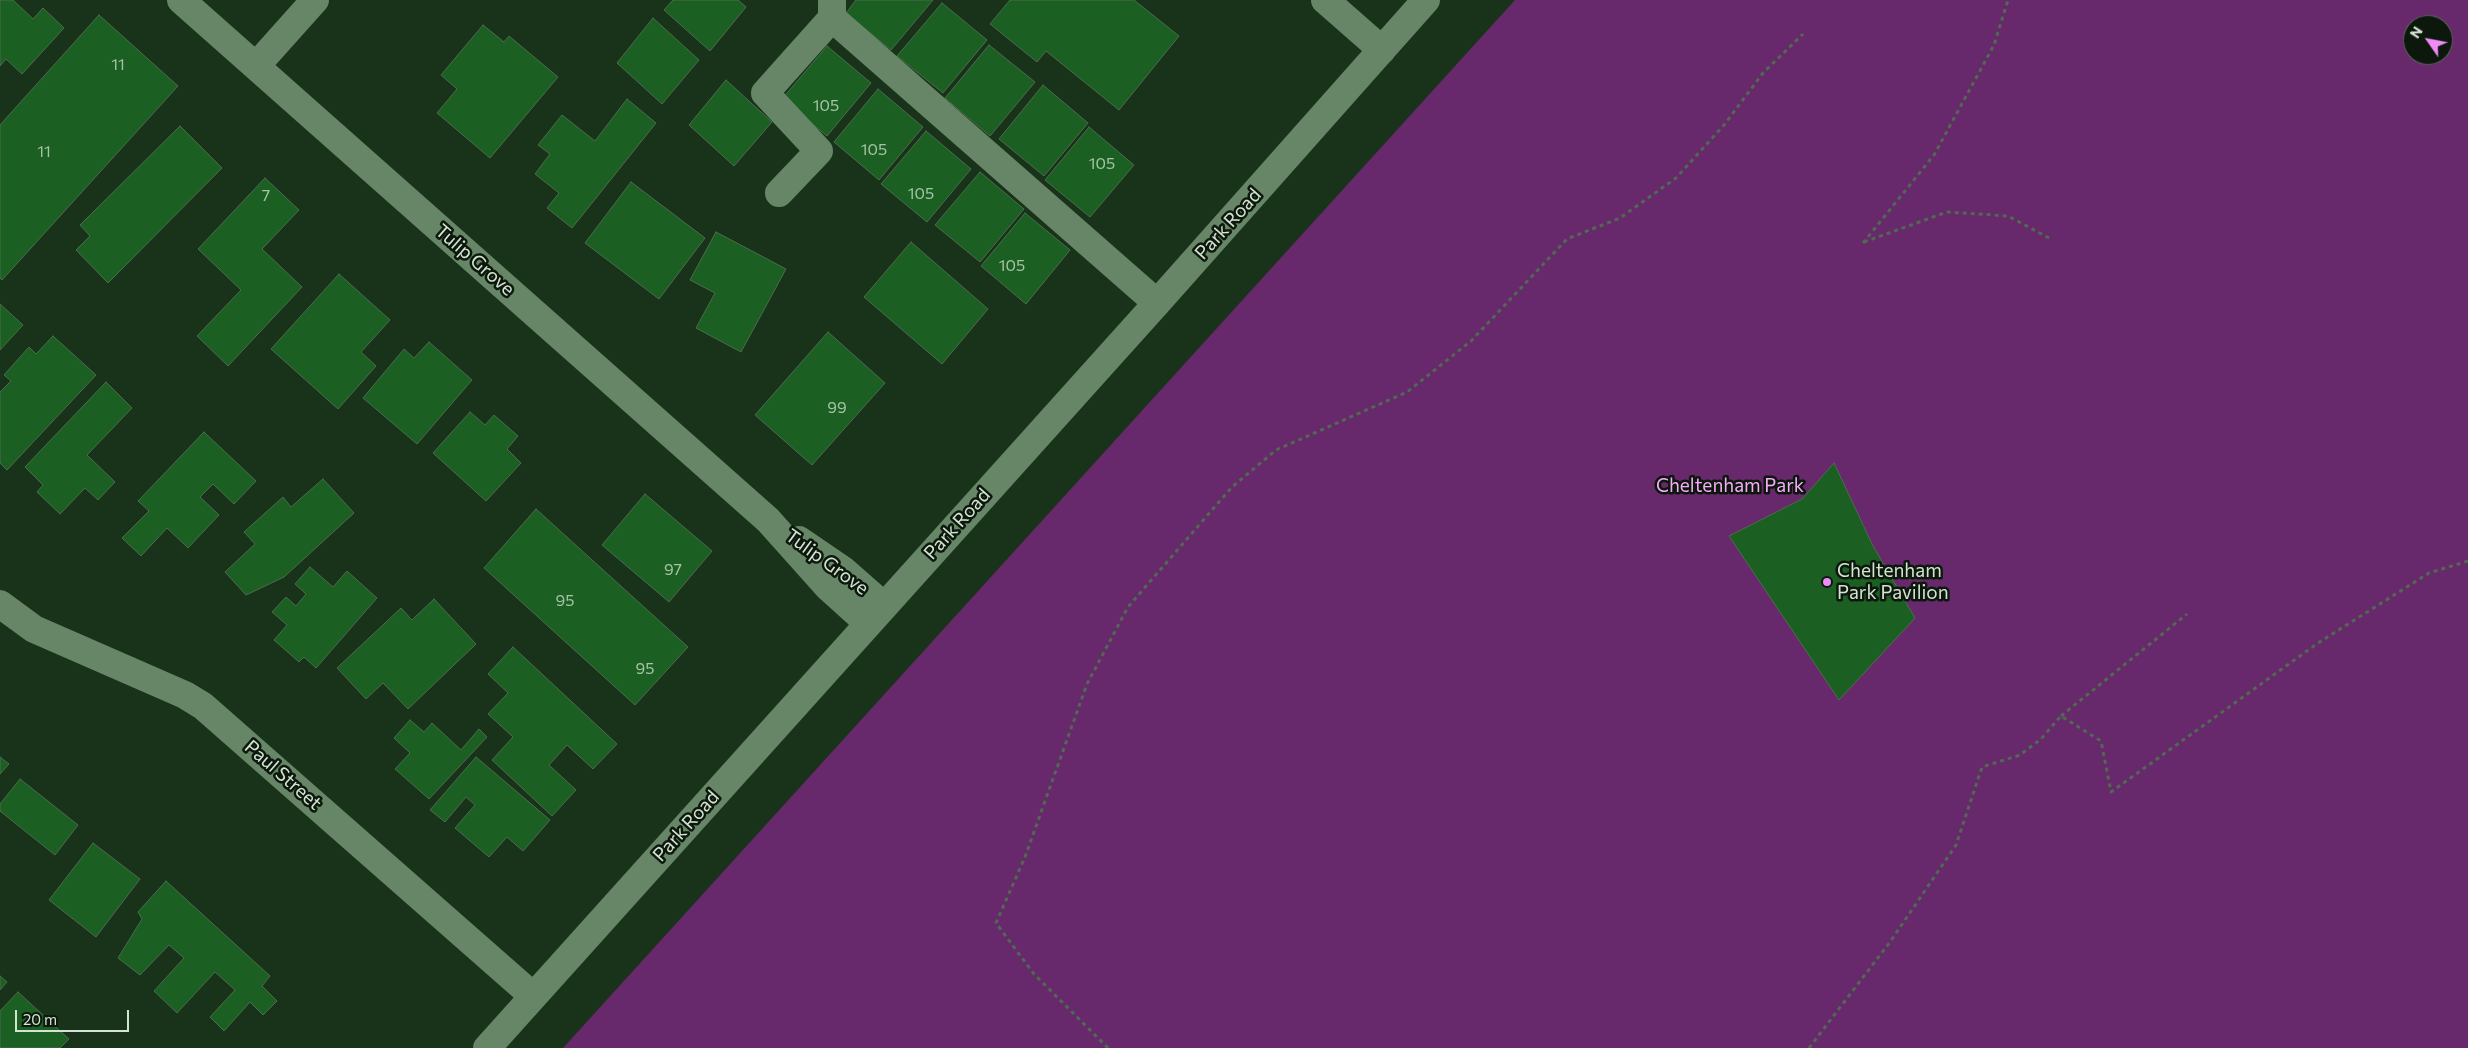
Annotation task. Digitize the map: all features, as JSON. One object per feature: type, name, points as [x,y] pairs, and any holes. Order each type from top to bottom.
[{"type":"street","name":"Tulip Grove","points":[[181,0],[768,520],[827,586],[876,614]]},
{"type":"street","points":[[256,66],[315,0]]},
{"type":"street","points":[[1325,0],[1382,50]]},
{"type":"street","name":"Park Road","points":[[487,1048],[1158,303],[1426,0]]},
{"type":"street","points":[[779,193],[819,151],[764,93],[832,9],[1158,303]]},
{"type":"street","name":"Paul Street","points":[[0,604],[34,629],[185,695],[203,706],[533,996]]},
{"type":"path","points":[[2008,0],[1994,45],[1934,155],[1863,243],[1947,212],[2008,216],[2051,239]]},
{"type":"path","points":[[1108,1048],[1034,974],[996,923],[1025,857],[1088,684],[1128,607],[1232,487],[1276,450],[1408,392],[1471,341],[1568,239],[1620,218],[1676,178],[1724,125],[1763,73],[1803,34]]},
{"type":"path","points":[[2061,716],[2102,741],[2111,792],[2318,643],[2430,574],[2468,561]]},
{"type":"path","points":[[1809,1048],[1890,942],[1956,845],[1982,767],[2020,755],[2041,739],[2061,716],[2187,614]]},
{"type":"green space","name":"Cheltenham Park","points":[[1515,0],[2468,0],[2468,1048],[563,1048]]},
{"type":"building","points":[[0,0],[13,0],[33,19],[43,8],[64,28],[22,74],[6,59],[0,66]]},
{"type":"building","points":[[673,0],[738,0],[746,7],[710,51],[664,10]]},
{"type":"building","points":[[856,0],[933,0],[891,50],[846,13]]},
{"type":"building","points":[[1010,0],[1134,0],[1179,36],[1119,110],[1046,51],[1037,62],[990,24]]},
{"type":"building","points":[[942,3],[987,40],[943,93],[897,56]]},
{"type":"building","points":[[99,15],[178,86],[2,280],[0,278],[0,125]]},
{"type":"building","points":[[653,18],[699,60],[662,104],[617,63]]},
{"type":"building","points":[[483,25],[504,42],[509,36],[558,77],[490,158],[437,113],[457,89],[441,75]]},
{"type":"building","points":[[989,45],[1035,82],[990,136],[945,98]]},
{"type":"building","points":[[827,46],[871,83],[827,136],[782,99]]},
{"type":"building","points":[[726,80],[772,122],[734,166],[689,125]]},
{"type":"building","points":[[1043,85],[1088,123],[1044,176],[999,139]]},
{"type":"building","points":[[878,89],[923,127],[879,180],[834,142]]},
{"type":"building","points":[[627,99],[656,123],[572,228],[547,208],[559,193],[535,174],[550,154],[538,145],[562,115],[595,141]]},
{"type":"building","points":[[180,126],[222,168],[108,283],[76,250],[90,236],[80,225]]},
{"type":"building","points":[[1089,127],[1134,165],[1090,217],[1045,180]]},
{"type":"building","points":[[926,131],[971,169],[927,222],[881,184]]},
{"type":"building","points":[[980,172],[1024,209],[980,262],[935,225]]},
{"type":"building","points":[[265,178],[299,210],[262,249],[302,287],[228,366],[197,336],[241,290],[198,249]]},
{"type":"building","points":[[631,182],[705,238],[659,299],[585,243]]},
{"type":"building","points":[[1025,213],[1070,250],[1026,304],[981,266]]},
{"type":"building","points":[[716,232],[786,269],[741,352],[696,328],[715,293],[690,280]]},
{"type":"building","points":[[911,242],[988,309],[942,364],[864,297]]},
{"type":"building","points":[[339,274],[390,320],[361,352],[376,366],[338,409],[271,349]]},
{"type":"building","points":[[0,304],[23,325],[0,350]]},
{"type":"building","points":[[828,332],[885,383],[812,465],[755,415]]},
{"type":"building","points":[[53,336],[96,375],[7,470],[0,463],[0,392],[11,381],[4,375],[29,347],[36,354]]},
{"type":"building","points":[[429,342],[472,380],[417,444],[363,398],[404,349],[414,358]]},
{"type":"building","points":[[106,382],[132,408],[87,455],[115,482],[98,500],[85,488],[60,514],[37,492],[43,485],[25,467]]},
{"type":"building","points":[[470,412],[485,425],[494,415],[518,436],[507,449],[521,463],[486,501],[433,453]]},
{"type":"building","points":[[204,432],[256,481],[234,504],[213,484],[200,497],[219,515],[188,548],[167,528],[141,556],[122,538],[149,511],[138,501]]},
{"type":"building","name":"Cheltenham Park Pavilion","points":[[1834,463],[1873,546],[1915,618],[1839,700],[1729,536],[1802,499]]},
{"type":"building","points":[[323,479],[354,513],[284,577],[246,595],[225,572],[255,544],[244,532],[283,497],[291,507]]},
{"type":"building","points":[[645,494],[712,551],[669,602],[602,545]]},
{"type":"building","points":[[536,509],[688,647],[635,705],[484,568]]},
{"type":"building","points":[[310,567],[333,587],[347,571],[377,598],[316,668],[304,657],[299,662],[274,640],[287,625],[272,612],[286,597],[296,606],[306,594],[295,584]]},
{"type":"building","points":[[434,599],[476,644],[408,709],[383,683],[366,699],[337,668],[401,608],[412,620]]},
{"type":"building","points":[[513,647],[617,744],[593,769],[567,745],[549,765],[576,790],[552,816],[492,760],[513,737],[488,714],[508,693],[488,674]]},
{"type":"building","points":[[410,720],[424,732],[432,723],[461,750],[479,729],[487,737],[429,799],[395,769],[410,753],[394,738]]},
{"type":"building","points":[[0,757],[9,764],[0,774]]},
{"type":"building","points":[[476,757],[550,820],[523,851],[507,837],[489,857],[455,828],[475,805],[466,797],[445,822],[430,810]]},
{"type":"building","points":[[20,779],[78,825],[55,855],[0,811],[0,804]]},
{"type":"building","points":[[93,843],[140,879],[96,937],[49,900]]},
{"type":"building","points":[[166,881],[270,976],[262,986],[277,1001],[263,1015],[250,1002],[224,1031],[210,1017],[235,990],[215,972],[177,1013],[154,991],[184,958],[169,945],[140,975],[118,958],[142,919],[138,912]]},
{"type":"building","points":[[0,976],[7,982],[0,990]]},
{"type":"building","points":[[18,992],[69,1039],[60,1048],[0,1048],[0,1011]]},
{"type":"place","name":"Cheltenham Park Pavilion","points":[[1827,582]]}]
